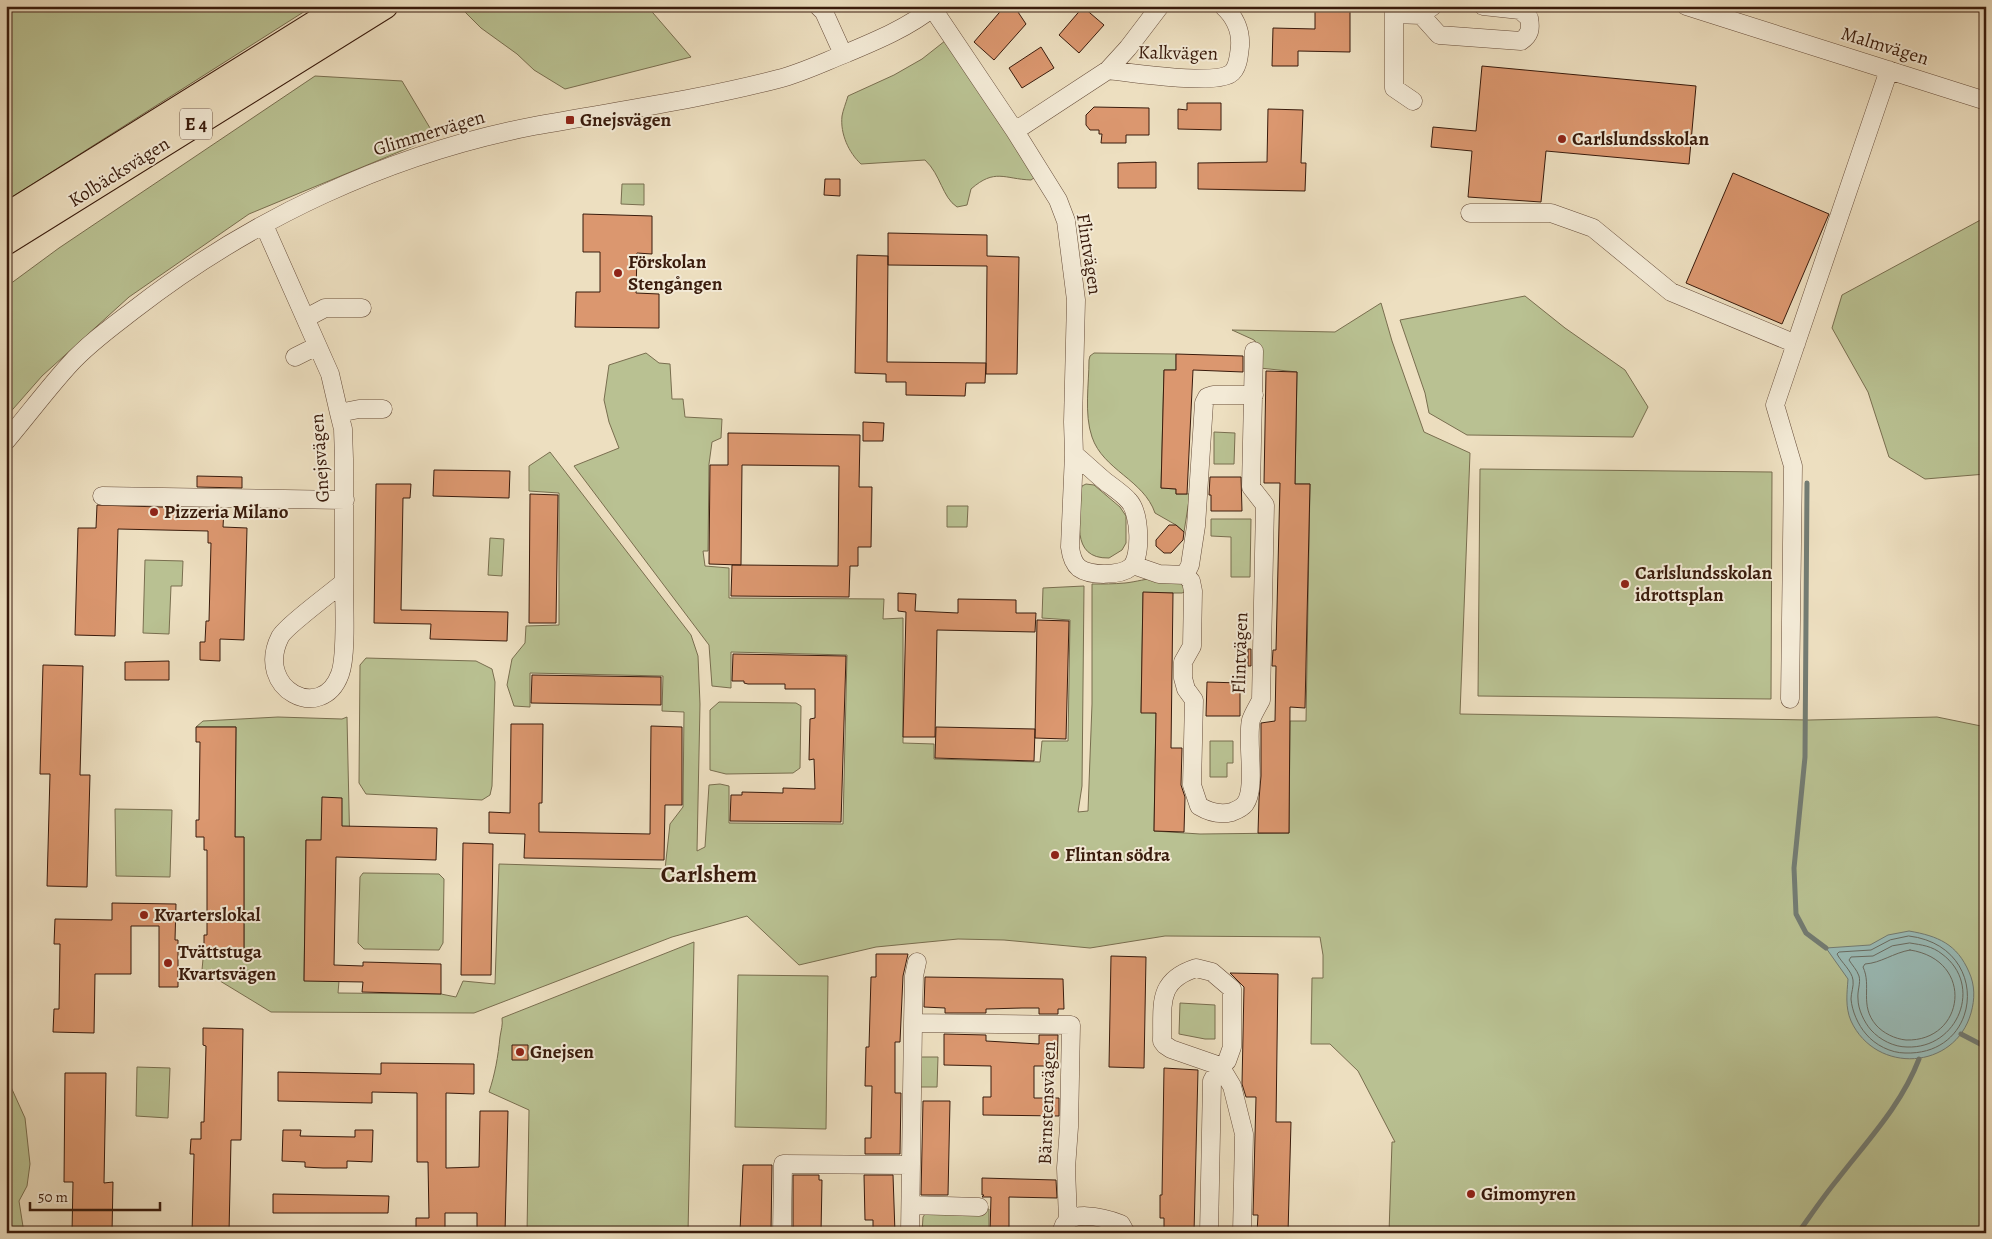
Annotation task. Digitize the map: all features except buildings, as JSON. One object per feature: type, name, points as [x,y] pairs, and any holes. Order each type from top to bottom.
[{"type":"highway","name":"Kolbäcksvägen","points":[[6,216],[344,6]]},
{"type":"highway","name":"Kolbäcksvägen","points":[[6,242],[385,6]]},
{"type":"street","points":[[818,6],[824,12],[843,54]]},
{"type":"street","name":"Kalkvägen","points":[[1015,131],[1108,70],[1128,48],[1160,6]]},
{"type":"street","name":"Kalkvägen","points":[[1108,70],[1205,79],[1230,74],[1236,67],[1240,33],[1236,21],[1223,6]]},
{"type":"street","points":[[1413,101],[1394,88],[1394,10],[1427,11],[1438,35],[1521,41],[1528,36],[1530,28],[1529,18],[1520,10],[1483,6]]},
{"type":"street","name":"Glimmervägen","points":[[6,441],[71,362],[160,290],[223,248],[328,191],[363,176],[459,144],[531,127],[779,79],[811,68],[905,26],[934,7]]},
{"type":"street","name":"Flintvägen","points":[[934,7],[1058,200],[1066,221],[1076,300],[1074,454],[1070,548],[1072,558],[1078,567],[1086,572],[1098,573],[1126,570],[1133,565]]},
{"type":"street","name":"Malmvägen","points":[[1696,8],[1986,100]]},
{"type":"street","points":[[1790,699],[1793,466],[1774,405],[1889,70]]},
{"type":"street","points":[[1470,213],[1551,214],[1593,228],[1671,292],[1796,344]]},
{"type":"street","name":"Gnejsvägen","points":[[264,225],[330,374],[343,429],[345,500],[344,582],[342,665],[335,685],[320,696],[309,698],[290,693],[283,688],[277,677],[275,666],[275,653],[281,635],[344,582]]},
{"type":"street","points":[[306,318],[325,308],[362,308]]},
{"type":"street","points":[[295,357],[318,346]]},
{"type":"street","name":"Flintvägen","points":[[1185,575],[1191,581],[1193,591],[1192,646],[1183,662],[1186,689],[1194,700],[1192,785],[1200,806],[1209,812],[1228,813],[1239,810],[1248,799],[1251,720],[1261,700],[1266,505],[1252,488],[1254,350]]},
{"type":"street","points":[[1074,454],[1130,502],[1137,514],[1138,530],[1133,565],[1159,574],[1185,575],[1190,565],[1196,526],[1204,403],[1207,397],[1213,395],[1254,395]]},
{"type":"street","points":[[339,413],[359,409],[383,409]]},
{"type":"street","points":[[102,496],[345,500]]},
{"type":"street","points":[[910,1233],[914,976],[917,962]]},
{"type":"street","points":[[1209,1233],[1212,1082],[1220,1066],[1226,1061],[1232,1047],[1232,989],[1212,972],[1196,968],[1184,972],[1170,982],[1166,989],[1162,1041],[1171,1049],[1220,1066],[1232,1086],[1244,1134],[1242,1233]]},
{"type":"street","name":"Bärnstensvägen","points":[[913,1023],[1071,1026],[1070,1120],[1066,1168],[1065,1226]]},
{"type":"street","points":[[782,1233],[783,1164],[910,1165]]},
{"type":"street","points":[[910,1205],[979,1206]]},
{"type":"street","name":"Bärnstensvägen","points":[[1065,1226],[1078,1216],[1094,1216],[1121,1224],[1126,1233]]},
{"type":"green space","points":[[6,6],[313,6],[6,201]]},
{"type":"green space","points":[[459,6],[647,6],[691,57],[565,89],[534,70],[517,54],[481,28]]},
{"type":"green space","points":[[950,37],[1041,173],[1031,180],[1000,176],[987,179],[971,189],[967,205],[957,207],[948,198],[935,172],[925,160],[861,164],[846,143],[842,130],[842,114],[848,96],[894,75],[922,59]]},
{"type":"green space","points":[[315,76],[402,81],[430,128],[418,144],[249,214],[129,297],[42,376],[6,417],[6,287],[59,248]]},
{"type":"green space","points":[[622,184],[644,184],[644,205],[621,204]]},
{"type":"green space","points":[[1986,217],[1986,474],[1925,479],[1889,457],[1868,392],[1832,328],[1842,295]]},
{"type":"green space","points":[[1525,296],[1565,328],[1625,370],[1648,407],[1633,437],[1467,435],[1429,413],[1425,393],[1400,320]]},
{"type":"green space","points":[[1381,303],[1392,341],[1424,432],[1470,453],[1460,714],[1809,720],[1937,717],[1986,727],[1986,1233],[1389,1233],[1392,1142],[1395,1142],[1358,1071],[1330,1044],[1311,1044],[1312,978],[1323,978],[1323,955],[1320,937],[1165,936],[1090,948],[1004,940],[958,939],[876,947],[799,965],[747,916],[672,937],[474,1013],[271,1012],[202,970],[204,948],[244,948],[244,837],[235,837],[236,727],[196,727],[203,721],[278,717],[342,719],[347,717],[350,854],[341,840],[306,840],[304,980],[339,981],[338,993],[441,994],[456,997],[463,981],[495,984],[499,864],[665,869],[670,824],[683,807],[684,712],[662,711],[663,676],[530,673],[530,707],[514,706],[507,685],[512,659],[525,643],[526,626],[559,625],[559,493],[529,491],[529,466],[550,452],[691,635],[698,656],[700,704],[697,851],[705,847],[709,785],[720,784],[729,786],[729,823],[843,824],[847,655],[731,652],[731,688],[712,686],[709,645],[574,466],[619,448],[609,422],[604,400],[609,365],[646,353],[659,363],[670,364],[672,399],[683,399],[685,417],[722,419],[721,438],[712,442],[709,464],[708,551],[703,551],[705,566],[729,568],[729,598],[884,599],[883,619],[903,618],[903,743],[934,744],[934,759],[1040,762],[1042,741],[1068,741],[1070,620],[1042,618],[1043,588],[1084,586],[1082,786],[1078,812],[1088,811],[1092,704],[1092,584],[1113,584],[1167,578],[1181,584],[1187,591],[1182,593],[1143,593],[1141,712],[1156,713],[1154,831],[1200,834],[1289,833],[1290,721],[1306,721],[1310,484],[1295,484],[1297,372],[1260,368],[1259,346],[1254,340],[1232,330],[1335,332]]},
{"type":"green space","points":[[1094,353],[1176,354],[1176,370],[1164,370],[1161,488],[1176,489],[1176,494],[1190,494],[1184,532],[1155,513],[1150,502],[1142,492],[1114,467],[1097,448],[1092,437],[1088,419],[1089,360],[1090,356]]},
{"type":"green space","points":[[1214,432],[1235,433],[1234,464],[1214,464]]},
{"type":"green space","name":"Carlslundsskolan idrottsplan","points":[[1480,469],[1772,472],[1771,699],[1478,696]]},
{"type":"green space","points":[[1086,484],[1094,485],[1120,507],[1126,516],[1126,543],[1122,550],[1109,558],[1096,556],[1088,552],[1083,544],[1079,524],[1081,490],[1082,486]]},
{"type":"green space","points":[[947,506],[968,506],[967,527],[947,527]]},
{"type":"green space","points":[[1211,519],[1251,519],[1250,577],[1231,577],[1231,537],[1211,536]]},
{"type":"green space","points":[[490,538],[504,539],[502,576],[488,575]]},
{"type":"green space","points":[[145,560],[183,561],[182,586],[171,586],[169,634],[143,633]]},
{"type":"green space","points":[[366,658],[476,661],[492,669],[495,682],[492,786],[490,795],[482,800],[366,794],[359,783],[360,665]]},
{"type":"green space","points":[[719,702],[796,703],[801,706],[800,768],[793,773],[726,774],[710,770],[710,710]]},
{"type":"green space","points":[[1210,741],[1233,741],[1233,763],[1227,763],[1227,777],[1210,777]]},
{"type":"green space","points":[[115,809],[172,810],[170,877],[116,876]]},
{"type":"green space","points":[[363,873],[439,874],[444,879],[443,943],[439,950],[364,949],[358,943],[360,877]]},
{"type":"green space","points":[[694,942],[688,1233],[527,1233],[529,1110],[489,1092],[497,1058],[502,1018]]},
{"type":"green space","points":[[738,975],[828,976],[826,1129],[735,1127]]},
{"type":"green space","points":[[1180,1003],[1215,1005],[1215,1039],[1179,1034]]},
{"type":"green space","points":[[918,1057],[938,1057],[937,1087],[918,1087]]},
{"type":"green space","points":[[137,1067],[170,1068],[168,1118],[136,1116]]},
{"type":"green space","points":[[6,1076],[25,1118],[30,1164],[27,1186],[19,1201],[24,1233],[6,1233]]},
{"type":"green space","points":[[965,1209],[989,1209],[989,1233],[922,1233],[923,1217],[925,1214]]},
{"type":"water","points":[[1909,931],[1938,939],[1959,954],[1969,972],[1974,992],[1971,1013],[1962,1032],[1949,1046],[1933,1055],[1914,1059],[1896,1057],[1878,1051],[1863,1038],[1849,1016],[1847,1000],[1848,979],[1826,948],[1870,945],[1888,935]]},
{"type":"waterway","points":[[1807,483],[1805,757],[1794,868],[1796,914],[1806,933],[1826,948]]},
{"type":"waterway","points":[[1961,1034],[1986,1047]]},
{"type":"waterway","points":[[1798,1233],[1893,1108],[1912,1076],[1919,1059]]},
{"type":"place","name":"Gnejsvägen","points":[[570,120]]},
{"type":"place","name":"Carlslundsskolan","points":[[1562,139]]},
{"type":"place","name":"Förskolan Stengången","points":[[618,273]]},
{"type":"place","name":"Pizzeria Milano","points":[[154,512]]},
{"type":"place","name":"Carlslundsskolan idrottsplan","points":[[1625,584]]},
{"type":"place","name":"Flintan södra","points":[[1055,855]]},
{"type":"place","name":"Kvarterslokal","points":[[144,915]]},
{"type":"place","name":"Tvättstuga Kvartsvägen","points":[[168,963]]},
{"type":"place","name":"Gnejsen","points":[[520,1052]]},
{"type":"place","name":"Gimomyren","points":[[1471,1194]]},
{"type":"district","name":"Carlshem","points":[[709,874]]}]
